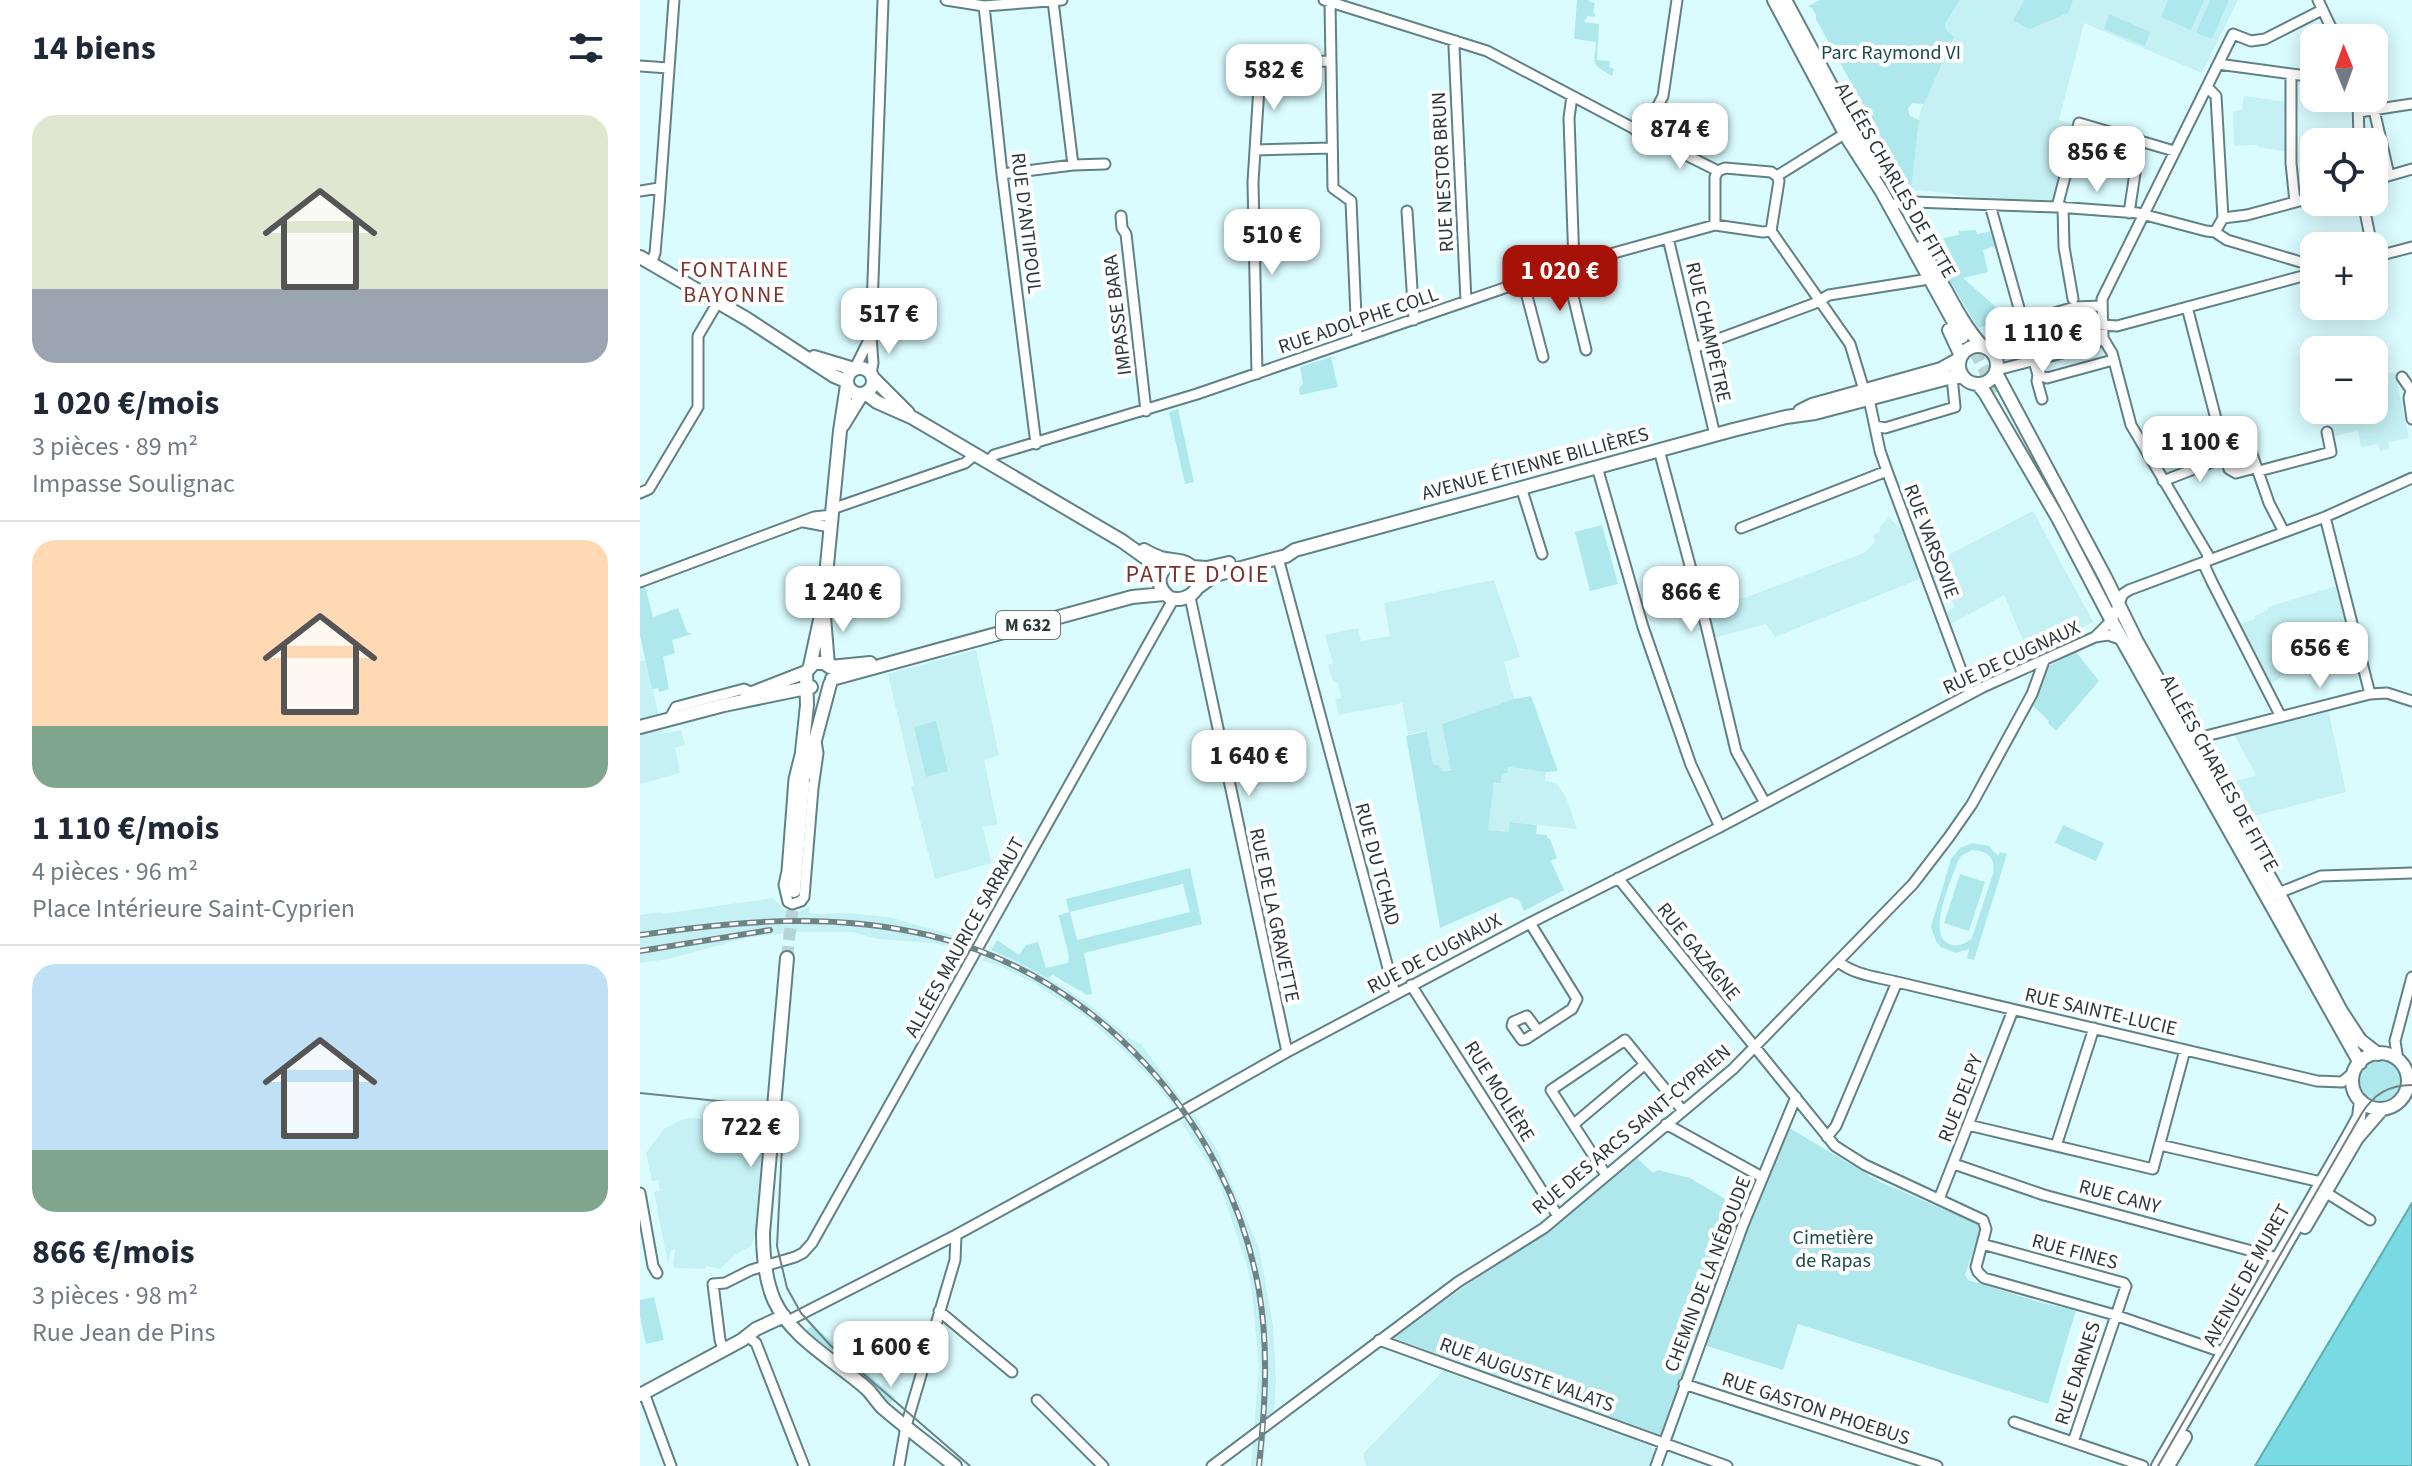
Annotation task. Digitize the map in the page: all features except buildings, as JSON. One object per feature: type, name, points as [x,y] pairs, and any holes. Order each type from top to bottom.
[{"type":"main road","name":"ALLÉES CHARLES DE FITTE","points":[[1774,0],[1849,131],[1920,248],[1964,336],[1864,164],[1849,131],[1785,0]]},
{"type":"main road","points":[[1864,164],[1957,344],[1959,367],[1969,382],[1978,384],[1989,381],[1996,372]]},
{"type":"main road","points":[[1920,248],[1935,268],[1972,335],[1996,357],[1996,372],[2098,564]]},
{"type":"main road","points":[[646,260],[803,354],[847,383],[853,392],[864,394],[913,418],[1122,541],[1150,561],[1160,576]]},
{"type":"main road","points":[[1959,367],[1969,347],[1986,348]]},
{"type":"main road","points":[[803,354],[864,369],[913,418]]},
{"type":"main road","name":"AVENUE ÉTIENNE BILLIÈRES","points":[[1194,592],[1215,575],[1278,558],[1295,550],[1715,435],[1815,413],[1941,369],[1959,367]]},
{"type":"main road","name":"AVENUE ÉTIENNE BILLIÈRES","points":[[1866,394],[1959,367]]},
{"type":"main road","points":[[794,891],[808,679],[823,606],[847,383],[850,371],[854,369]]},
{"type":"main road","points":[[840,431],[872,385],[872,376]]},
{"type":"main road","name":"ALLÉES CHARLES DE FITTE","points":[[1978,384],[2048,501],[2357,1067]]},
{"type":"main road","name":"ALLÉES CHARLES DE FITTE","points":[[2048,501],[1994,393],[2091,562],[2098,564],[2137,642],[2341,1011],[2360,1040],[2378,1054]]},
{"type":"main road","points":[[1122,541],[1192,567],[1198,576],[1194,592],[1185,600],[1168,597],[1160,586],[1160,576],[1166,566],[1175,562]]},
{"type":"main road","name":"AVENUE ÉTIENNE BILLIÈRES","points":[[1192,567],[1207,568],[1284,549],[1295,550]]},
{"type":"main road","name":"M 632","points":[[1132,597],[1160,576]]},
{"type":"main road","name":"M 632","points":[[830,674],[890,662],[1132,597],[1168,597]]},
{"type":"main road","points":[[803,785],[830,674],[823,606]]},
{"type":"main road","points":[[640,727],[808,679],[819,662],[830,674]]},
{"type":"main road","points":[[808,679],[821,689],[830,674]]},
{"type":"main road","points":[[724,705],[753,693],[808,679]]},
{"type":"main road","points":[[787,958],[763,1230],[765,1266],[773,1297],[803,1337],[955,1466]]},
{"type":"main road","points":[[2378,1054],[2398,1060],[2409,1074],[2406,1100],[2382,1109],[2361,1101],[2353,1086],[2357,1067],[2368,1056],[2378,1054]]},
{"type":"main road","name":"AVENUE DE MURET","points":[[2168,1466],[2323,1187],[2359,1117],[2361,1101]]},
{"type":"main road","name":"AVENUE DE MURET","points":[[2158,1466],[2278,1258],[2357,1138],[2382,1109]]},
{"type":"main road","points":[[642,1394],[723,1349],[751,1339],[790,1317]]},
{"type":"street","points":[[646,260],[655,253],[674,0]]},
{"type":"street","points":[[872,376],[883,0]]},
{"type":"street","points":[[946,0],[984,6],[1062,0]]},
{"type":"street","points":[[1648,125],[1663,96],[1677,0]]},
{"type":"street","points":[[1053,1],[1073,165]]},
{"type":"street","points":[[1357,339],[1351,201],[1333,188],[1327,1],[1499,57],[1633,128],[1642,136],[1718,171]]},
{"type":"street","points":[[2281,717],[2205,567],[2208,555],[2131,425],[2113,360],[2103,338],[2102,306],[2103,294],[2233,34],[2251,41],[2265,39],[2320,5],[2329,24]]},
{"type":"street","name":"RUE D'ANTIPOUL","points":[[984,6],[1036,444]]},
{"type":"street","name":"RUE NESTOR BRUN","points":[[1456,41],[1466,301]]},
{"type":"street","points":[[1257,374],[1253,182],[1260,71],[1270,63],[1330,61]]},
{"type":"street","points":[[2218,64],[2300,75]]},
{"type":"street","points":[[640,66],[668,68]]},
{"type":"street","points":[[2207,87],[2216,96],[2223,218],[2215,232]]},
{"type":"street","points":[[1572,96],[1569,118],[1570,266],[1586,350]]},
{"type":"street","points":[[2295,202],[2291,163],[2300,97]]},
{"type":"street","points":[[2388,108],[2412,104]]},
{"type":"street","points":[[2359,112],[2359,128]]},
{"type":"street","points":[[2374,112],[2389,175],[2412,169]]},
{"type":"street","points":[[2073,299],[2060,207],[2079,123],[2174,151]]},
{"type":"street","points":[[1633,128],[1648,125]]},
{"type":"street","points":[[1648,125],[1654,139]]},
{"type":"street","points":[[1777,176],[1849,131]]},
{"type":"street","points":[[2129,213],[2140,140]]},
{"type":"street","points":[[1255,150],[1332,148]]},
{"type":"street","points":[[1002,174],[1105,164]]},
{"type":"street","points":[[1725,168],[1771,172],[1777,176],[1779,181],[1771,231],[1715,225],[1715,177],[1718,171],[1725,168]]},
{"type":"street","points":[[640,191],[659,188]]},
{"type":"street","points":[[2223,218],[2300,201]]},
{"type":"street","points":[[1895,204],[2060,207],[2129,213],[2215,232],[2227,240],[2300,262]]},
{"type":"street","points":[[1990,205],[2028,340]]},
{"type":"street","points":[[1407,211],[1414,320]]},
{"type":"street","name":"IMPASSE BARA","points":[[1121,216],[1126,234],[1146,411]]},
{"type":"street","name":"RUE ADOLPHE COLL","points":[[994,464],[994,455],[1146,411],[1570,266],[1715,225]]},
{"type":"street","name":"RUE VARSOVIE","points":[[1771,231],[1850,344],[1887,471],[1970,694]]},
{"type":"street","name":"RUE CHAMPÊTRE","points":[[1668,238],[1715,435]]},
{"type":"street","points":[[2388,253],[2412,247]]},
{"type":"street","points":[[1986,348],[2088,324],[2117,326],[2300,277]]},
{"type":"street","points":[[1694,348],[1829,295],[1923,280]]},
{"type":"street","points":[[1523,281],[1543,357]]},
{"type":"street","points":[[640,493],[649,489],[698,407],[699,331],[718,302]]},
{"type":"street","points":[[2023,322],[2075,307],[2102,306]]},
{"type":"street","points":[[2187,307],[2231,472],[2257,470],[2331,452],[2327,432]]},
{"type":"street","points":[[854,369],[871,336]]},
{"type":"street","points":[[1996,372],[2093,345],[2103,338]]},
{"type":"street","points":[[2038,375],[2047,378],[2113,360]]},
{"type":"street","points":[[2034,361],[2042,399]]},
{"type":"street","points":[[1875,426],[1885,428],[1953,409],[1957,404],[1959,367]]},
{"type":"street","points":[[2402,377],[2412,390],[2409,398],[2412,419]]},
{"type":"street","points":[[2221,440],[2244,435],[2269,503],[2284,532]]},
{"type":"street","points":[[1659,450],[1703,612],[1736,751],[1765,803]]},
{"type":"street","points":[[640,582],[814,517],[831,517],[965,463],[976,454]]},
{"type":"street","points":[[2163,481],[2225,457]]},
{"type":"street","points":[[1597,467],[1686,767],[1720,827]]},
{"type":"street","points":[[1741,528],[1887,471]]},
{"type":"street","points":[[2112,620],[2116,599],[2129,590],[2325,517],[2412,478]]},
{"type":"street","points":[[1521,487],[1542,554]]},
{"type":"street","points":[[2325,517],[2370,694]]},
{"type":"street","name":"RUE DU TCHAD","points":[[1278,558],[1395,994]]},
{"type":"street","name":"RUE DE LA GRAVETTE","points":[[1194,592],[1233,806],[1287,1052]]},
{"type":"street","name":"ALLÉES MAURICE SARRAUT","points":[[723,1349],[713,1284],[725,1283],[751,1270],[795,1257],[812,1243],[1168,597]]},
{"type":"street","name":"RUE DE CUGNAUX","points":[[2095,637],[2112,620]]},
{"type":"street","name":"RUE DE CUGNAUX","points":[[790,1317],[956,1235],[1411,985],[1720,827],[1970,694],[2095,637],[2108,635],[2123,640]]},
{"type":"street","name":"RUE DES ARCS SAINT-CYPRIEN","points":[[1212,1466],[1458,1282],[1522,1244],[1716,1085],[1913,884],[1972,804],[2032,694],[2044,661]]},
{"type":"street","points":[[669,720],[676,707],[744,689],[753,693]]},
{"type":"street","points":[[2194,742],[2202,737],[2370,694],[2387,693],[2412,701]]},
{"type":"street","points":[[802,752],[794,779],[784,885],[788,902],[792,904],[804,897],[818,753],[815,739]]},
{"type":"street","points":[[2264,893],[2279,894],[2310,878],[2321,876],[2412,873]]},
{"type":"street","name":"RUE GAZAGNE","points":[[1618,878],[1827,1137],[1843,1153],[1983,1220],[1986,1229],[1982,1244]]},
{"type":"street","points":[[1530,923],[1577,999],[1572,1009],[1538,1031]]},
{"type":"street","name":"RUE SAINTE-LUCIE","points":[[1839,962],[1860,973],[2326,1082],[2342,1082],[2357,1067]]},
{"type":"street","points":[[2398,1060],[2395,1041],[2412,977]]},
{"type":"street","points":[[1827,1137],[1836,1126],[1897,982]]},
{"type":"street","name":"RUE MOLIÈRE","points":[[1411,985],[1558,1216]]},
{"type":"street","name":"RUE DELPY","points":[[1939,1199],[2013,1010]]},
{"type":"street","points":[[2056,1146],[2094,1028]]},
{"type":"street","points":[[1606,1175],[1551,1090],[1625,1040],[1683,1111]]},
{"type":"street","points":[[1968,1125],[2153,1169],[2185,1050]]},
{"type":"street","points":[[1574,1124],[1644,1065]]},
{"type":"street","name":"CHEMIN DE LA NÉBOUDE","points":[[1656,1466],[1762,1177],[1796,1097]]},
{"type":"street","points":[[1666,1124],[1762,1177]]},
{"type":"street","points":[[2160,1145],[2323,1187],[2370,1220]]},
{"type":"street","name":"RUE CANY","points":[[1954,1164],[2044,1195],[2278,1258]]},
{"type":"street","points":[[640,1193],[653,1266],[657,1273]]},
{"type":"street","points":[[899,1466],[906,1426],[955,1260],[956,1235]]},
{"type":"street","points":[[1982,1244],[1976,1267],[1984,1278],[2115,1315],[2225,1353]]},
{"type":"street","name":"RUE FINES","points":[[1982,1244],[2124,1283],[2126,1286],[2115,1315]]},
{"type":"street","points":[[939,1311],[1012,1372]]},
{"type":"street","name":"RUE DARNES","points":[[2073,1442],[2115,1315]]},
{"type":"street","points":[[751,1339],[756,1343],[804,1466]]},
{"type":"street","name":"RUE AUGUSTE VALATS","points":[[1379,1340],[1727,1466]]},
{"type":"street","name":"RUE GASTON PHOEBUS","points":[[1684,1384],[1937,1466]]},
{"type":"street","points":[[642,1394],[671,1466]]},
{"type":"street","points":[[1037,1400],[1103,1466]]},
{"type":"street","points":[[2014,1422],[2143,1466]]},
{"type":"shaded area","points":[[1960,0],[2238,0],[2202,73],[2084,23],[2059,120],[2074,125],[2055,201],[2015,199],[2014,202],[1919,190],[1911,192],[1920,112],[1954,38],[1946,30],[1945,24]]},
{"type":"shaded area","points":[[2244,96],[2288,102],[2288,152],[2258,145],[2234,146],[2233,111],[2242,110]]},
{"type":"shaded area","points":[[2395,372],[2409,438],[2388,442],[2390,449],[2380,451],[2378,444],[2361,447],[2358,431],[2333,436],[2331,424],[2388,424],[2388,373]]},
{"type":"shaded area","points":[[2033,511],[2093,622],[2029,655],[2004,595],[1951,624],[1946,613],[1955,607],[1950,598],[1941,600],[1932,574],[1949,566],[1946,560],[1950,554]]},
{"type":"shaded area","points":[[1889,517],[1903,528],[1922,578],[1775,637],[1766,624],[1713,638],[1705,608],[1747,597],[1864,553],[1875,542],[1873,535],[1880,532],[1880,527]]},
{"type":"shaded area","points":[[1494,580],[1520,657],[1504,662],[1514,699],[1442,724],[1451,769],[1442,771],[1433,766],[1427,731],[1408,734],[1402,703],[1339,715],[1335,700],[1341,698],[1338,682],[1333,682],[1328,665],[1333,663],[1325,635],[1358,628],[1361,641],[1390,636],[1384,603]]},
{"type":"shaded area","points":[[2336,586],[2352,641],[2307,656],[2311,669],[2283,676],[2271,684],[2240,624],[2255,619],[2268,607]]},
{"type":"shaded area","points":[[976,650],[999,755],[984,760],[997,822],[983,827],[991,863],[935,879],[911,786],[914,785],[888,674]]},
{"type":"shaded area","points":[[646,660],[663,734],[681,730],[685,745],[675,748],[680,773],[640,784],[640,661]]},
{"type":"shaded area","points":[[2328,709],[2346,792],[2254,816],[2236,781],[2256,775],[2234,734]]},
{"type":"shaded area","points":[[1508,767],[1546,772],[1545,781],[1556,783],[1566,797],[1577,829],[1511,822],[1509,832],[1488,830],[1494,782]]},
{"type":"shaded area","points":[[773,898],[790,912],[800,912],[810,907],[809,913],[816,914],[889,917],[967,939],[971,941],[969,945],[1014,960],[1046,976],[1141,1044],[1183,1101],[1180,1104],[1189,1116],[1194,1114],[1217,1150],[1259,1248],[1273,1326],[1276,1381],[1274,1412],[1267,1417],[1263,1466],[1251,1466],[1259,1368],[1247,1266],[1220,1184],[1182,1123],[1185,1118],[1177,1106],[1174,1107],[1124,1051],[1085,1016],[1032,982],[983,961],[985,954],[967,947],[964,951],[951,946],[878,939],[852,932],[797,932],[750,937],[668,959],[640,963],[640,915]]},
{"type":"shaded area","points":[[707,1112],[739,1117],[739,1122],[763,1143],[756,1231],[751,1246],[720,1269],[706,1266],[705,1269],[676,1268],[673,1266],[675,1249],[671,1250],[668,1265],[654,1192],[660,1191],[658,1180],[652,1181],[646,1153],[664,1129],[690,1118],[706,1119]]},
{"type":"shaded area","points":[[2412,1203],[2412,1466],[2255,1466]]},
{"type":"shaded area","points":[[1443,1371],[1651,1446],[1654,1452],[1650,1466],[1366,1466],[1363,1454]]},
{"type":"green space","points":[[1577,0],[1595,3],[1595,17],[1588,16],[1584,22],[1599,24],[1597,60],[1610,61],[1609,67],[1614,69],[1612,76],[1595,63],[1596,42],[1574,39]]},
{"type":"green space","name":"Parc Raymond VI","points":[[1820,0],[1960,0],[1945,24],[1946,30],[1954,37],[1924,104],[1912,103],[1908,109],[1910,116],[1919,120],[1911,192],[1816,15],[1808,6]]},
{"type":"green space","points":[[2024,0],[2073,0],[2068,13],[2030,29],[2013,21]]},
{"type":"green space","points":[[2168,0],[2204,0],[2191,30],[2161,17]]},
{"type":"green space","points":[[2210,0],[2229,0],[2212,39],[2196,33]]},
{"type":"green space","points":[[2109,14],[2150,32],[2145,46],[2104,29]]},
{"type":"green space","points":[[1976,230],[1977,234],[1992,231],[1996,246],[1983,250],[1988,272],[1963,278],[1996,307],[1994,309],[2003,320],[1978,328],[1948,278],[1953,270],[1946,257],[1951,254],[1943,238],[1959,235],[1959,231]]},
{"type":"green space","points":[[1331,357],[1338,387],[1300,395],[1299,388],[1303,384],[1300,367]]},
{"type":"green space","points":[[1178,409],[1194,482],[1185,484],[1169,412]]},
{"type":"green space","points":[[1602,525],[1618,584],[1590,591],[1575,532]]},
{"type":"green space","points":[[645,586],[653,617],[678,608],[687,632],[692,634],[672,640],[675,653],[663,657],[669,689],[659,692],[658,688],[652,689],[640,636],[640,588]]},
{"type":"green space","points":[[2076,652],[2099,681],[2056,731],[2032,705],[2045,668]]},
{"type":"green space","points":[[1531,696],[1558,771],[1508,767],[1507,773],[1502,773],[1501,783],[1494,783],[1488,830],[1509,832],[1510,822],[1537,825],[1536,834],[1547,835],[1550,839],[1557,858],[1551,861],[1564,890],[1524,911],[1519,900],[1511,897],[1440,928],[1406,736],[1427,731],[1433,765],[1438,765],[1442,771],[1451,770],[1442,724]]},
{"type":"green space","points":[[936,721],[948,771],[926,777],[914,727]]},
{"type":"green space","points":[[2063,825],[2104,843],[2096,861],[2055,843]]},
{"type":"green space","points":[[1973,843],[1989,846],[1998,856],[2000,852],[2007,854],[1974,960],[1967,958],[1969,949],[1956,953],[1941,947],[1931,927],[1951,859],[1960,848]],"holes":[[[1977,850],[1992,859],[1993,874],[1972,938],[1961,944],[1949,944],[1940,929],[1946,893],[1961,856]]]},
{"type":"green space","points":[[1190,868],[1202,924],[1084,953],[1092,994],[1087,995],[1053,975],[1048,978],[991,950],[997,940],[1019,955],[1026,945],[1038,942],[1046,968],[1068,963],[1069,956],[1057,916],[1069,912],[1066,899]],"holes":[[[1183,884],[1190,912],[1077,940],[1070,912]]]},
{"type":"green space","points":[[1960,874],[1985,882],[1969,931],[1944,923]]},
{"type":"green space","points":[[2380,1059],[2396,1065],[2402,1081],[2396,1097],[2380,1103],[2364,1097],[2358,1081],[2364,1065]]},
{"type":"green space","name":"Cimetière de Rapas","points":[[1786,1126],[1882,1183],[1980,1226],[1965,1275],[1968,1280],[2076,1310],[2048,1404],[1798,1324],[1783,1370],[1704,1345]]},
{"type":"green space","name":"Cimetière de Rapas","points":[[1637,1158],[1653,1173],[1658,1170],[1690,1178],[1744,1210],[1661,1435],[1394,1338],[1504,1259],[1526,1247]]},
{"type":"green space","points":[[654,1297],[664,1340],[646,1344],[640,1300]]},
{"type":"green space","points":[[813,1325],[895,1398],[890,1404],[806,1330]]},
{"type":"tunnel","points":[[1966,335],[1996,392]]},
{"type":"tunnel","points":[[787,958],[794,895]]},
{"type":"tram line","points":[[2158,1466],[2362,1113],[2383,1092],[2412,1085]]},
{"type":"tram line","points":[[640,1093],[747,1104],[767,1114],[779,1132],[782,1147],[777,1246],[787,1288],[801,1313],[830,1345],[970,1466]]},
{"type":"railway","points":[[640,935],[784,921],[856,923],[892,928],[928,935],[989,955],[1047,983],[1099,1020],[1146,1064],[1186,1114],[1219,1170],[1243,1229],[1259,1291],[1264,1335],[1264,1401],[1259,1466]]},
{"type":"railway","points":[[640,951],[770,930]]},
{"type":"district","name":"FONTAINE BAYONNE","points":[[735,282]]},
{"type":"district","name":"PATTE D'OIE","points":[[1198,574]]}]
